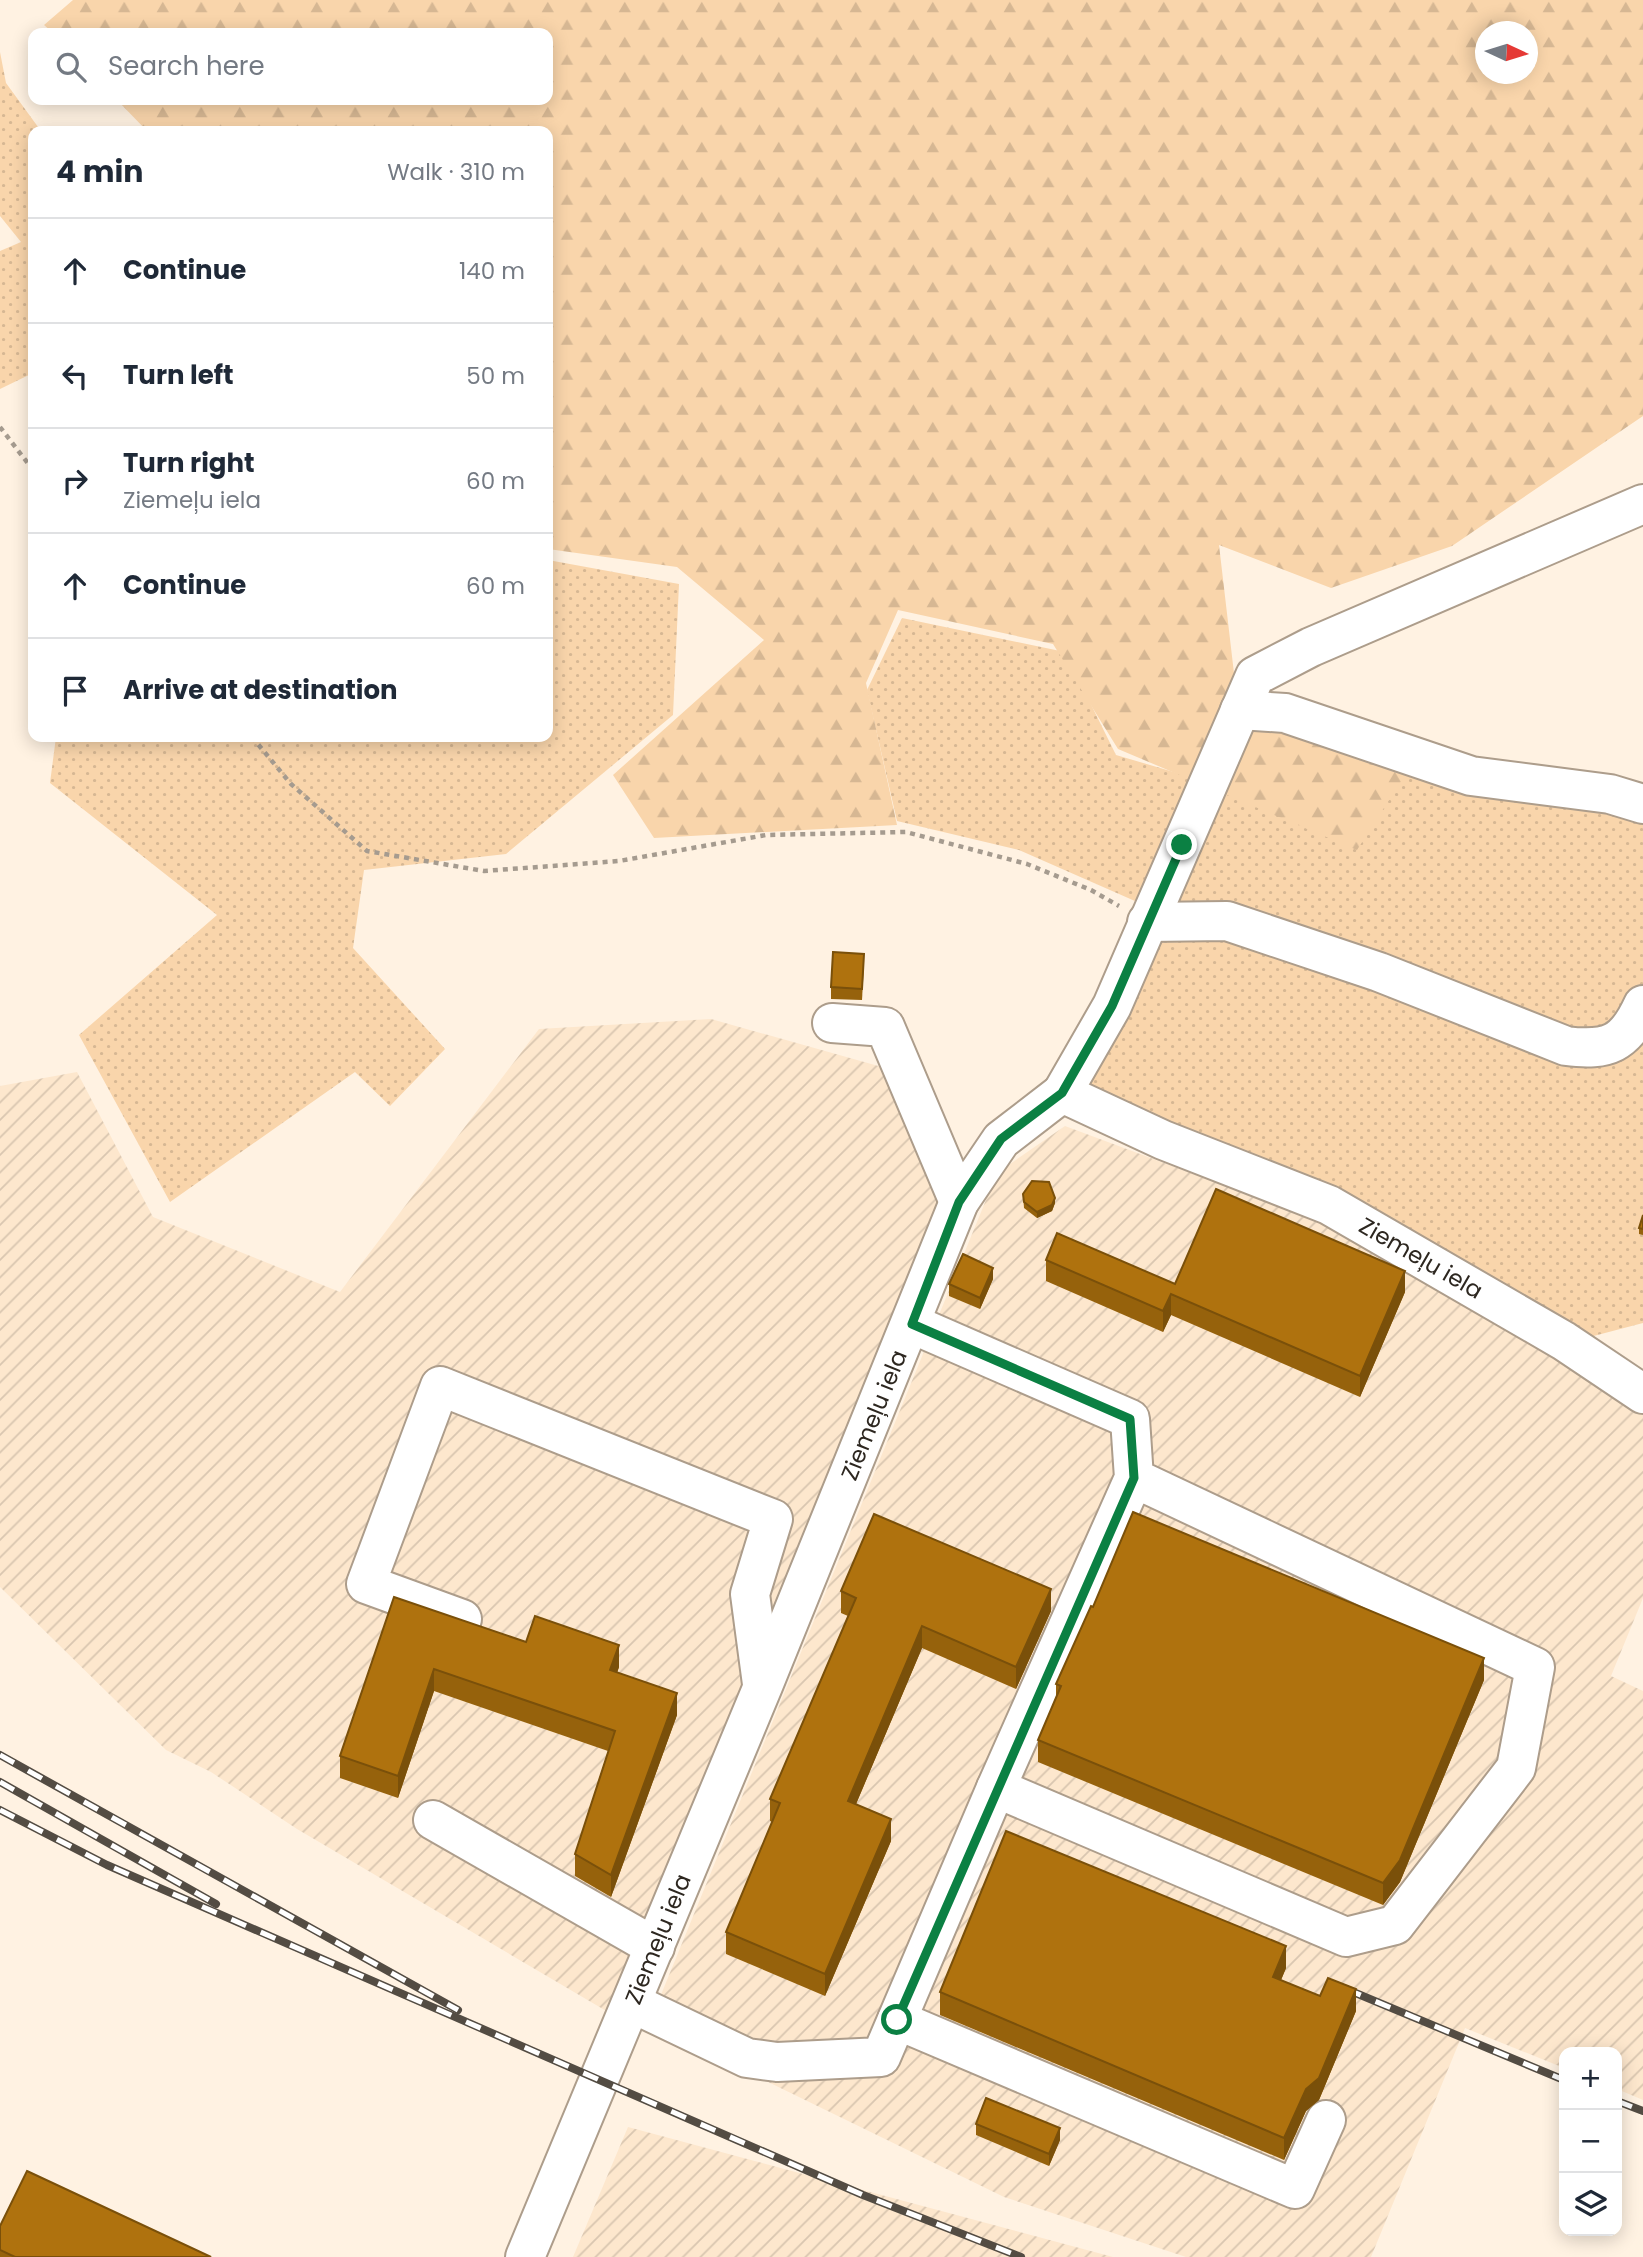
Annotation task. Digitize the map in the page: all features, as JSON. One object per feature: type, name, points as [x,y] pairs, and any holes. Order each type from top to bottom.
[{"type":"street","points":[[1062,1093],[1112,1006],[1255,677],[1311,647],[1643,505]]},
{"type":"street","points":[[1240,710],[1285,713],[1471,776],[1610,794],[1643,804]]},
{"type":"street","points":[[1147,922],[1227,921],[1379,972],[1566,1046],[1599,1050],[1631,1030],[1643,1005]]},
{"type":"street","points":[[832,1023],[885,1027],[959,1202]]},
{"type":"street","name":"Ziemeļu iela","points":[[525,2257],[912,1324],[959,1202],[1001,1139],[1062,1093],[1163,1140],[1329,1205],[1564,1341],[1643,1395]]},
{"type":"street","points":[[632,2003],[747,2058],[777,2062],[881,2057],[996,1788],[1134,1478],[1130,1419],[912,1324]]},
{"type":"street","points":[[462,1619],[366,1584],[440,1386],[773,1519],[750,1594],[763,1686]]},
{"type":"street","points":[[996,1788],[1346,1937],[1395,1924],[1516,1768],[1535,1667],[1134,1478]]},
{"type":"street","points":[[433,1820],[655,1947]]},
{"type":"street","points":[[897,2020],[1295,2189],[1326,2120]]},
{"type":"path","points":[[0,428],[28,464]]},
{"type":"path","points":[[256,742],[291,784],[367,851],[484,871],[619,861],[766,835],[906,832],[1027,864],[1091,890],[1147,922]]},
{"type":"shaded area","points":[[711,1019],[889,1069],[939,1203],[608,2012],[297,1829],[211,1772],[166,1750],[0,1587],[0,1086],[77,1072],[153,1217],[340,1292],[539,1029]]},
{"type":"shaded area","points":[[1065,1126],[1357,1235],[1643,1407],[1643,1598],[1611,1676],[1643,1691],[1643,2100],[1622,2091],[1622,2047],[1559,2047],[1559,2066],[1465,2028],[1371,2257],[1186,2257],[1004,2197],[649,2024],[997,1173]]},
{"type":"shaded area","points":[[628,2127],[1113,2257],[573,2257]]},
{"type":"green space","points":[[73,0],[1643,0],[1643,416],[1452,546],[1331,588],[1219,545],[1237,699],[1416,758],[1357,850],[1118,749],[1053,644],[898,610],[866,683],[897,825],[654,838],[613,775],[764,640],[677,567],[553,550],[553,126],[142,126],[122,105],[553,105],[553,28],[47,28],[44,25]]},
{"type":"green space","points":[[0,52],[6,83],[37,126],[28,126],[28,375],[0,389],[0,251],[21,242],[0,216]]},
{"type":"green space","points":[[553,561],[679,584],[673,715],[506,854],[364,870],[353,948],[445,1049],[390,1106],[355,1072],[170,1202],[79,1035],[217,915],[50,783],[55,742],[553,742]]},
{"type":"green space","points":[[902,618],[1065,652],[1116,755],[1201,780],[1144,905],[1019,850],[897,821],[867,690]]},
{"type":"green space","points":[[1253,711],[1643,808],[1643,1323],[1586,1338],[1082,1088]]},
{"type":"building","points":[[833,952],[864,954],[862,989],[831,987]]},
{"type":"building","points":[[1032,1181],[1049,1182],[1055,1198],[1052,1205],[1037,1212],[1024,1202],[1023,1194]]},
{"type":"building","points":[[1216,1189],[1405,1271],[1360,1376],[1171,1294],[1163,1311],[1046,1260],[1057,1233],[1175,1284]]},
{"type":"building","points":[[963,1254],[993,1268],[980,1298],[949,1284]]},
{"type":"building","points":[[1133,1512],[1484,1658],[1400,1860],[1383,1883],[1038,1740],[1061,1686],[1056,1684],[1091,1606],[1093,1607]]},
{"type":"building","points":[[874,1514],[1051,1589],[1016,1667],[922,1626],[848,1801],[891,1819],[825,1974],[726,1932],[780,1803],[770,1799],[856,1598],[841,1591]]},
{"type":"building","points":[[394,1597],[526,1642],[535,1616],[619,1645],[610,1670],[677,1693],[611,1875],[575,1854],[615,1731],[434,1669],[398,1776],[340,1756]]},
{"type":"building","points":[[1006,1831],[1286,1946],[1273,1977],[1320,1996],[1328,1978],[1356,1989],[1319,2078],[1306,2089],[1284,2138],[940,1992]]},
{"type":"building","points":[[986,2098],[1060,2128],[1049,2154],[976,2124]]},
{"type":"building","points":[[27,2171],[211,2257],[15,2257],[0,2250],[0,2226]]},
{"type":"railway","points":[[0,1755],[458,2010]]},
{"type":"railway","points":[[0,1782],[216,1904]]},
{"type":"railway","points":[[0,1810],[107,1865],[863,2195],[1021,2257]]},
{"type":"railway","points":[[1346,1989],[1559,2078]]},
{"type":"railway","points":[[1622,2103],[1643,2111]]},
{"type":"route","points":[[897,2020],[996,1788],[1134,1478],[1130,1419],[912,1324],[959,1202],[1001,1139],[1062,1093],[1112,1006],[1182,845]]}]
